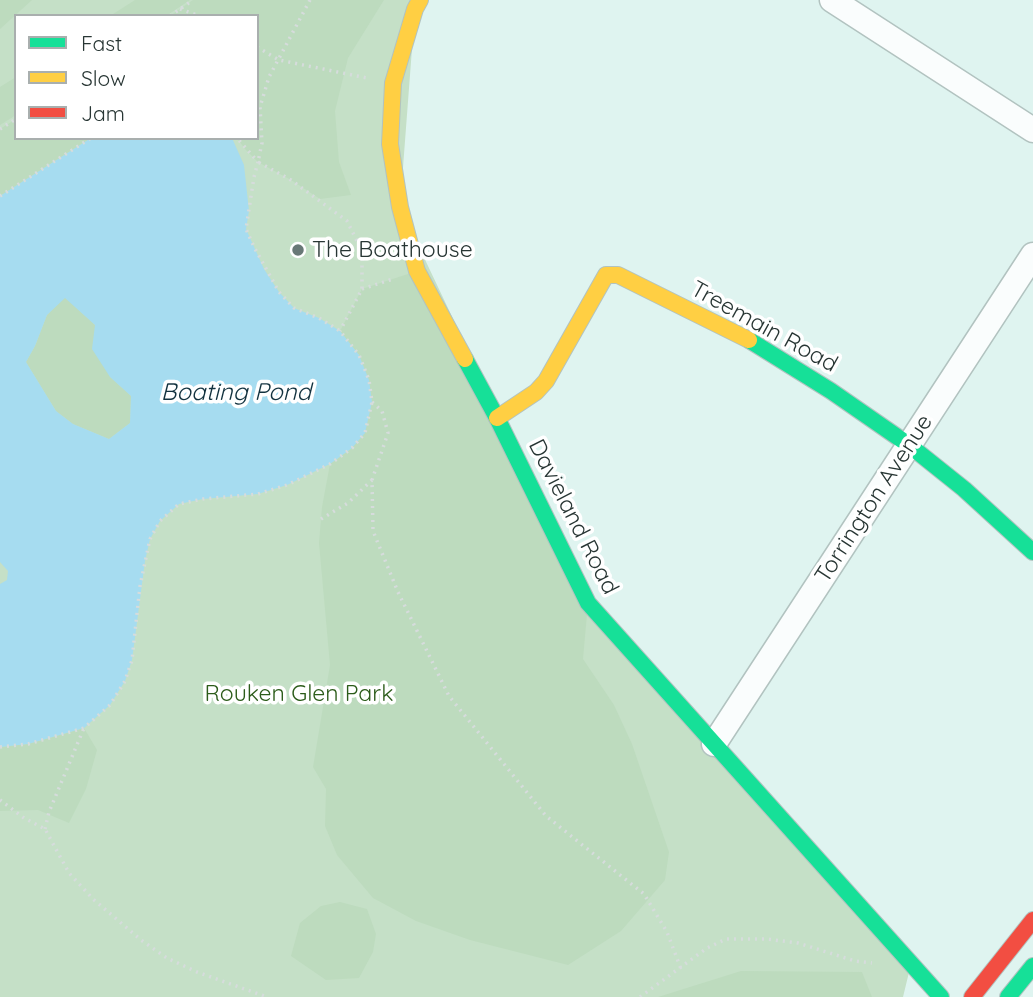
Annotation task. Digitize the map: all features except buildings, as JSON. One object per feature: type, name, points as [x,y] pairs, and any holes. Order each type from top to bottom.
[{"type":"street","name":"Davieland Road","points":[[420,0],[393,83],[390,144],[400,207],[417,271],[497,418],[588,603],[941,997]]},
{"type":"street","points":[[832,0],[1033,130]]},
{"type":"street","name":"Torrington Avenue","points":[[714,744],[1033,255]]},
{"type":"street","name":"Treemain Road","points":[[497,418],[536,392],[546,382],[606,275],[618,275],[756,343],[831,391],[909,445],[964,489],[1033,552]]},
{"type":"street","points":[[972,997],[1033,920]]},
{"type":"street","points":[[1008,997],[1033,966]]},
{"type":"path","points":[[173,14],[193,0]]},
{"type":"path","points":[[0,747],[28,744],[83,728],[110,705],[125,681],[132,660],[150,539],[160,521],[179,504],[258,494],[287,485],[320,470],[352,448],[365,433],[372,402],[369,380],[359,355],[340,331],[319,318],[294,308],[279,292],[246,229],[262,143],[260,107],[269,77],[310,0]]},
{"type":"path","points":[[180,9],[194,14]]},
{"type":"path","points":[[259,48],[279,60],[393,83]]},
{"type":"path","points":[[0,196],[88,140]]},
{"type":"path","points":[[239,140],[258,162],[300,186],[346,221],[362,251],[362,289],[340,331]]},
{"type":"path","points":[[372,402],[382,411],[388,433],[372,480],[373,531],[398,592],[449,696],[546,816],[643,894],[667,932],[681,969]]},
{"type":"path","points":[[321,519],[348,503],[372,480]]},
{"type":"path","points":[[45,829],[49,811],[83,728]]},
{"type":"path","points":[[0,800],[45,829],[69,873],[93,899],[141,940],[167,957],[197,971],[267,997]]},
{"type":"path","points":[[640,997],[708,948],[726,940],[745,938],[798,943],[855,961],[882,965],[911,964]]},
{"type":"green space","name":"Rouken Glen Park","points":[[0,0],[420,0],[415,9],[400,207],[588,603],[911,964],[903,997],[0,997]]},
{"type":"green space","points":[[0,0],[32,0],[14,14],[0,29]]},
{"type":"green space","points":[[135,0],[190,0],[169,14],[113,14]]},
{"type":"green space","points":[[193,0],[384,0],[348,58],[335,111],[339,162],[351,195],[320,199],[258,162],[238,140],[259,140],[259,14],[173,14]]},
{"type":"green space","points":[[14,78],[14,116],[0,125],[0,87]]},
{"type":"green space","points":[[14,120],[14,140],[88,140],[0,196],[0,129]]},
{"type":"green space","points":[[417,271],[588,603],[583,659],[614,705],[632,744],[669,852],[665,880],[621,931],[568,965],[470,940],[416,921],[373,898],[337,855],[325,826],[326,789],[313,767],[330,665],[319,543],[330,464],[352,448],[359,355],[340,331],[362,289]]},
{"type":"green space","points":[[65,297],[95,325],[110,377],[131,396],[130,423],[109,439],[73,424],[56,411],[26,362],[47,315]]},
{"type":"green space","points":[[84,728],[97,750],[86,789],[69,823],[38,810],[0,811],[0,747],[28,744]]},
{"type":"green space","points":[[340,902],[367,909],[376,934],[373,952],[359,978],[326,980],[291,956],[300,923],[321,906]]},
{"type":"green space","points":[[741,971],[862,972],[872,997],[658,997]]},
{"type":"water","name":"Boating Pond","points":[[88,140],[233,140],[244,165],[249,211],[246,229],[264,269],[279,292],[294,308],[319,318],[340,331],[359,355],[369,380],[372,402],[365,433],[352,448],[330,464],[287,485],[258,494],[179,504],[160,521],[150,539],[132,660],[125,681],[110,705],[84,728],[28,744],[0,747],[0,584],[7,580],[8,571],[0,562],[0,196]],"holes":[[[65,298],[95,325],[92,349],[110,377],[131,396],[130,423],[109,439],[73,424],[56,411],[26,362],[47,315]]]},
{"type":"traffic: fast","points":[[749,340],[831,391],[909,445],[964,489],[1033,552]]},
{"type":"traffic: fast","points":[[465,359],[588,603],[941,997]]},
{"type":"traffic: fast","points":[[1008,997],[1033,966]]},
{"type":"traffic: slow","points":[[420,0],[393,83],[390,144],[400,207],[417,271],[465,359]]},
{"type":"traffic: slow","points":[[497,418],[536,392],[546,381],[606,275],[618,275],[749,340]]},
{"type":"traffic: jam","points":[[972,997],[1033,920]]},
{"type":"place","name":"The Boathouse","points":[[298,250]]}]
